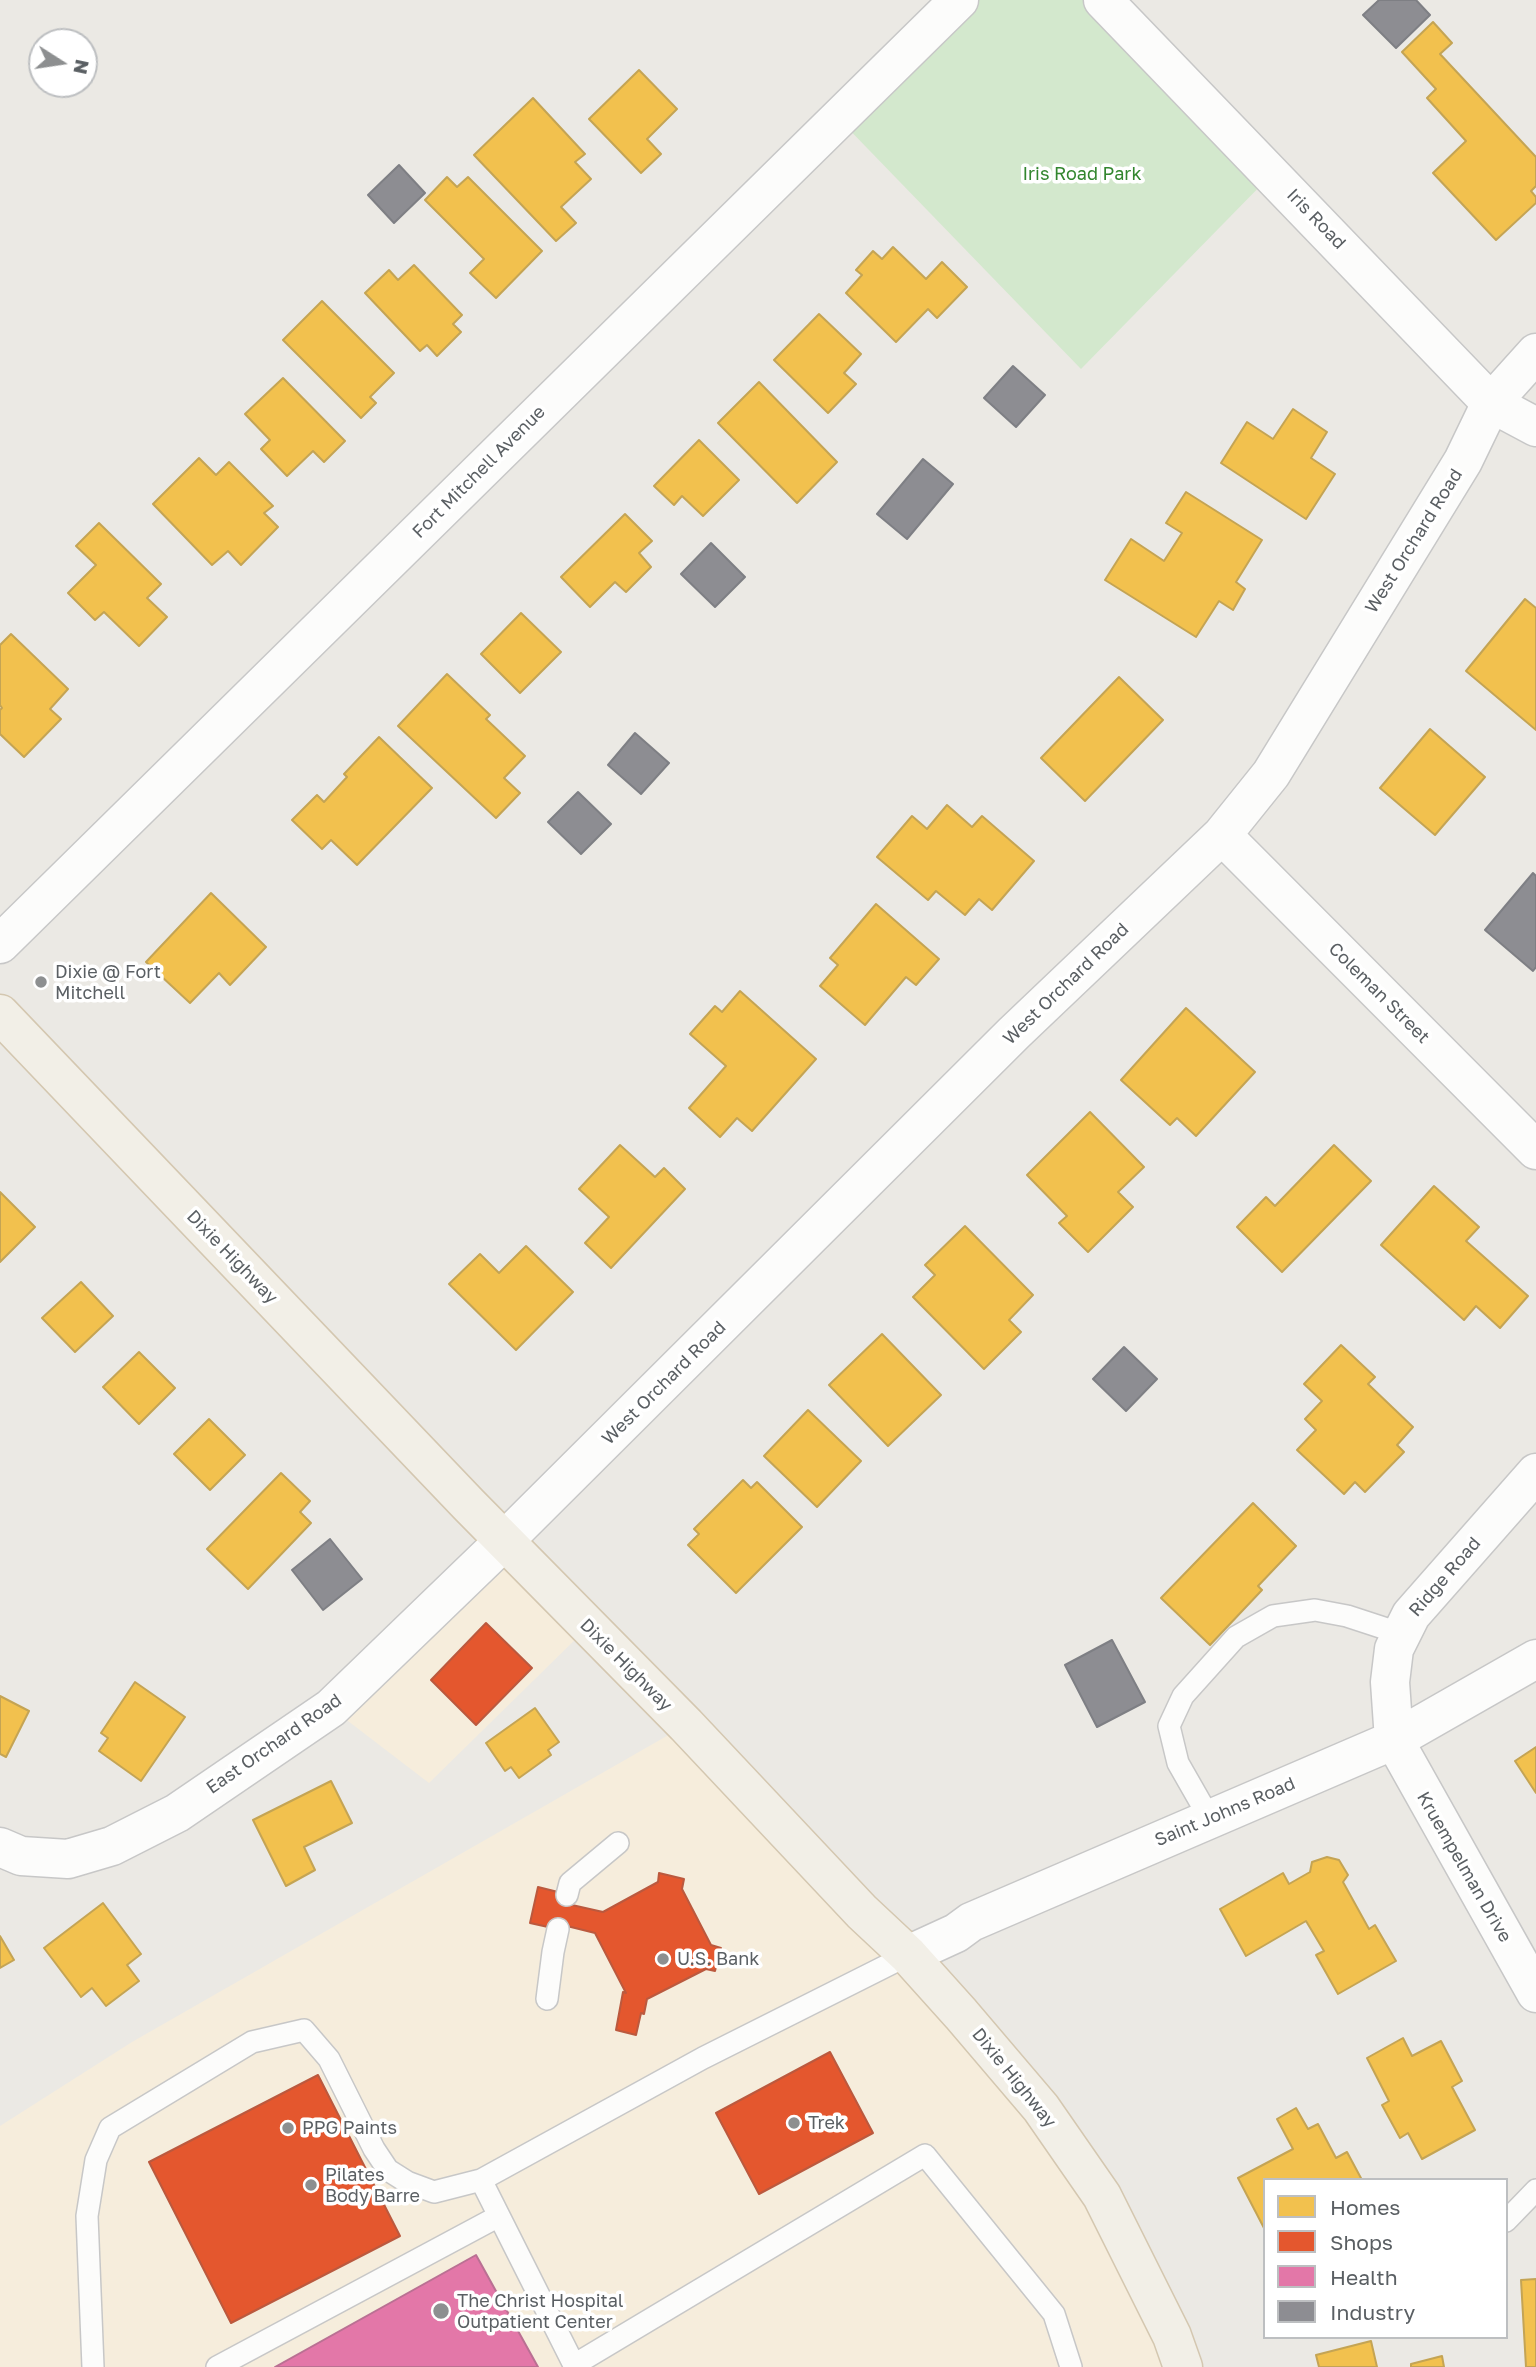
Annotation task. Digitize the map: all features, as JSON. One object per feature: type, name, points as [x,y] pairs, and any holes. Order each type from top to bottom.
[{"type":"main road","name":"Dixie Highway","points":[[0,1014],[504,1541],[686,1726],[862,1912],[908,1955],[1041,2108],[1102,2196],[1172,2336],[1183,2367]]},
{"type":"street","name":"Fort Mitchell Avenue","points":[[0,944],[959,0]]},
{"type":"street","name":"Iris Road","points":[[1103,0],[1491,403],[1536,427]]},
{"type":"street","name":"West Orchard Road","points":[[504,1541],[1014,1033],[1222,835],[1271,774],[1463,461],[1491,403],[1536,353]]},
{"type":"street","name":"Coleman Street","points":[[1222,835],[1536,1150]]},
{"type":"street","name":"Ridge Road","points":[[1394,1740],[1390,1682],[1394,1648],[1411,1615],[1536,1473]]},
{"type":"street","name":"East Orchard Road","points":[[0,1847],[21,1856],[68,1858],[112,1846],[177,1812],[331,1708],[504,1541]]},
{"type":"street","name":"Saint Johns Road","points":[[908,1955],[956,1933],[971,1922],[1394,1740],[1536,1659]]},
{"type":"street","name":"Kruempelman Drive","points":[[1394,1740],[1536,1993]]},
{"type":"lane","points":[[1210,1819],[1178,1763],[1169,1726],[1183,1696],[1236,1637],[1273,1616],[1315,1610],[1348,1616],[1402,1634]]},
{"type":"lane","points":[[567,1895],[570,1883],[618,1843]]},
{"type":"lane","points":[[547,1999],[558,1929]]},
{"type":"lane","points":[[93,2367],[87,2216],[96,2160],[110,2128],[252,2042],[304,2030],[329,2059],[374,2149],[388,2170],[407,2182],[434,2192],[481,2180],[703,2057],[908,1955]]},
{"type":"lane","points":[[481,2180],[574,2366],[925,2155],[1055,2315],[1071,2367]]},
{"type":"lane","points":[[1508,2219],[1536,2190]]},
{"type":"lane","points":[[217,2367],[499,2217]]},
{"type":"shaded area","points":[[504,1541],[588,1627],[429,1783],[331,1708]]},
{"type":"shaded area","points":[[686,1725],[1041,2108],[1183,2367],[0,2367],[0,2126],[132,2042]]},
{"type":"green space","name":"Iris Road Park","points":[[959,0],[1103,0],[1272,174],[1081,369],[838,118]]},
{"type":"building: Homes","points":[[1433,22],[1452,43],[1440,54],[1536,157],[1536,186],[1531,191],[1536,197],[1536,203],[1496,240],[1433,173],[1466,141],[1427,98],[1436,89],[1402,52]]},
{"type":"building: Homes","points":[[639,70],[677,109],[647,139],[661,154],[641,173],[589,119]]},
{"type":"building: Homes","points":[[533,98],[585,154],[575,162],[591,179],[561,207],[576,223],[556,241],[474,155]]},
{"type":"building: Homes","points":[[447,177],[457,187],[468,177],[542,251],[496,298],[470,273],[484,259],[425,200]]},
{"type":"building: Homes","points":[[893,247],[926,279],[942,262],[967,287],[937,318],[928,309],[896,342],[846,293],[862,275],[856,270],[873,251],[882,259]]},
{"type":"building: Homes","points":[[414,265],[462,315],[453,324],[461,332],[437,356],[427,345],[420,351],[365,293],[389,270],[398,280]]},
{"type":"building: Homes","points":[[322,301],[394,373],[370,397],[376,403],[361,418],[283,340]]},
{"type":"building: Homes","points":[[819,314],[861,354],[844,373],[856,384],[828,413],[774,360]]},
{"type":"building: Homes","points":[[283,378],[345,441],[324,462],[313,451],[287,476],[261,449],[270,440],[245,414]]},
{"type":"building: Homes","points":[[759,382],[837,462],[797,503],[718,423]]},
{"type":"building: Homes","points":[[1293,409],[1327,432],[1311,458],[1335,474],[1306,519],[1221,463],[1247,422],[1273,439]]},
{"type":"building: Homes","points":[[699,440],[739,480],[703,516],[682,496],[674,505],[654,486]]},
{"type":"building: Homes","points":[[199,458],[216,475],[229,462],[273,506],[264,513],[278,527],[241,565],[228,551],[212,565],[153,504]]},
{"type":"building: Homes","points":[[1186,492],[1262,540],[1236,582],[1245,589],[1233,610],[1219,601],[1196,637],[1105,580],[1131,539],[1164,561],[1182,533],[1166,523]]},
{"type":"building: Homes","points":[[625,514],[652,541],[639,553],[651,567],[626,592],[615,582],[590,607],[561,577]]},
{"type":"building: Homes","points":[[99,523],[161,584],[147,598],[167,617],[139,646],[104,612],[95,620],[68,593],[96,565],[76,546]]},
{"type":"building: Homes","points":[[1525,599],[1536,608],[1536,730],[1466,671]]},
{"type":"building: Homes","points":[[521,613],[561,652],[520,693],[481,654]]},
{"type":"building: Homes","points":[[11,634],[68,689],[50,709],[61,719],[24,757],[0,734],[0,645]]},
{"type":"building: Homes","points":[[447,674],[490,715],[486,719],[525,756],[504,778],[520,793],[496,818],[398,726]]},
{"type":"building: Homes","points":[[1119,677],[1163,720],[1085,801],[1041,758]]},
{"type":"building: Homes","points":[[1430,729],[1485,777],[1435,835],[1380,788]]},
{"type":"building: Homes","points":[[379,737],[432,788],[357,865],[331,840],[322,849],[292,820],[317,795],[324,802],[347,777],[344,774]]},
{"type":"building: Homes","points":[[947,805],[972,827],[982,816],[1034,861],[992,910],[979,899],[965,915],[936,891],[928,900],[877,857],[912,816],[927,829]]},
{"type":"building: Homes","points":[[211,893],[266,947],[230,985],[219,973],[190,1003],[146,962]]},
{"type":"building: Homes","points":[[876,904],[939,959],[916,985],[906,977],[865,1025],[820,986],[838,965],[830,958]]},
{"type":"building: Homes","points":[[740,991],[816,1059],[752,1131],[737,1118],[720,1137],[689,1108],[726,1066],[690,1034],[715,1006],[722,1012]]},
{"type":"building: Homes","points":[[1186,1008],[1255,1072],[1196,1136],[1177,1118],[1170,1125],[1121,1080]]},
{"type":"building: Homes","points":[[1090,1112],[1144,1167],[1118,1192],[1133,1207],[1088,1252],[1059,1223],[1067,1216],[1027,1175]]},
{"type":"building: Homes","points":[[620,1145],[655,1177],[664,1168],[685,1189],[611,1268],[585,1243],[609,1217],[579,1189]]},
{"type":"building: Homes","points":[[1334,1145],[1371,1181],[1282,1272],[1237,1227],[1266,1197],[1275,1206]]},
{"type":"building: Homes","points":[[1434,1186],[1479,1227],[1466,1241],[1528,1296],[1500,1328],[1476,1306],[1464,1320],[1381,1245]]},
{"type":"building: Homes","points":[[0,1192],[35,1227],[0,1262]]},
{"type":"building: Homes","points":[[965,1226],[1033,1295],[1009,1320],[1021,1332],[984,1369],[913,1297],[935,1275],[925,1265]]},
{"type":"building: Homes","points":[[526,1246],[573,1292],[516,1350],[449,1284],[480,1254],[499,1273]]},
{"type":"building: Homes","points":[[81,1282],[113,1316],[75,1352],[42,1318]]},
{"type":"building: Homes","points":[[882,1334],[941,1395],[888,1446],[829,1385]]},
{"type":"building: Homes","points":[[1341,1345],[1375,1377],[1368,1384],[1413,1427],[1397,1445],[1404,1452],[1365,1492],[1355,1482],[1344,1494],[1297,1450],[1316,1430],[1305,1419],[1322,1401],[1304,1384]]},
{"type":"building: Homes","points":[[139,1352],[175,1388],[139,1424],[103,1387]]},
{"type":"building: Homes","points":[[808,1410],[861,1461],[817,1507],[764,1456]]},
{"type":"building: Homes","points":[[209,1419],[245,1455],[210,1490],[174,1454]]},
{"type":"building: Homes","points":[[281,1473],[310,1501],[300,1512],[311,1523],[248,1589],[207,1549]]},
{"type":"building: Homes","points":[[743,1480],[751,1488],[757,1482],[802,1527],[736,1593],[688,1545],[699,1534],[694,1529]]},
{"type":"building: Homes","points":[[1253,1503],[1296,1546],[1258,1586],[1262,1590],[1210,1645],[1161,1598]]},
{"type":"building: Homes","points":[[135,1682],[185,1717],[141,1781],[99,1751],[108,1738],[101,1733]]},
{"type":"building: Homes","points":[[0,1696],[29,1711],[6,1757],[0,1754]]},
{"type":"building: Homes","points":[[535,1708],[559,1742],[548,1750],[551,1755],[519,1778],[511,1767],[505,1771],[486,1743]]},
{"type":"building: Homes","points":[[1536,1747],[1536,1793],[1515,1761]]},
{"type":"building: Homes","points":[[331,1781],[352,1823],[304,1847],[315,1870],[286,1886],[253,1820]]},
{"type":"building: Homes","points":[[1327,1857],[1339,1860],[1348,1875],[1343,1882],[1369,1929],[1375,1925],[1396,1961],[1338,1994],[1316,1955],[1324,1951],[1306,1921],[1246,1956],[1220,1909],[1283,1873],[1289,1884],[1310,1872],[1312,1862]]},
{"type":"building: Homes","points":[[103,1903],[141,1954],[127,1965],[139,1981],[106,2006],[92,1988],[81,1997],[44,1948]]},
{"type":"building: Homes","points":[[0,1936],[14,1960],[0,1968]]},
{"type":"building: Homes","points":[[1403,2038],[1412,2056],[1441,2041],[1462,2081],[1452,2087],[1475,2130],[1422,2159],[1408,2133],[1400,2138],[1382,2105],[1389,2101],[1367,2058]]},
{"type":"building: Homes","points":[[1296,2108],[1308,2129],[1318,2124],[1336,2158],[1347,2152],[1361,2178],[1263,2178],[1263,2226],[1238,2178],[1293,2149],[1277,2119]]},
{"type":"building: Homes","points":[[1536,2279],[1536,2367],[1526,2367],[1521,2280]]},
{"type":"building: Homes","points":[[1371,2341],[1377,2367],[1319,2367],[1316,2355]]},
{"type":"building: Homes","points":[[1442,2356],[1444,2367],[1411,2367],[1411,2364]]},
{"type":"building: Shops","points":[[486,1623],[532,1668],[476,1725],[431,1680]]},
{"type":"building: Shops","name":"U.S. Bank","points":[[659,1873],[684,1879],[682,1889],[711,1945],[721,1948],[715,1971],[706,1969],[647,1999],[636,2035],[616,2030],[623,1992],[626,1993],[595,1933],[567,1926],[566,1931],[530,1923],[538,1887],[574,1896],[572,1905],[603,1912],[658,1882]]},
{"type":"building: Shops","name":"Trek","points":[[830,2052],[873,2133],[759,2194],[716,2113]]},
{"type":"building: Shops","points":[[318,2075],[400,2236],[231,2323],[149,2162]]},
{"type":"building: Health","name":"The Christ Hospital Outpatient Center","points":[[476,2255],[538,2367],[275,2367]]},
{"type":"building: Industry","points":[[1379,0],[1416,0],[1430,15],[1396,48],[1363,15]]},
{"type":"building: Industry","points":[[399,165],[425,193],[394,223],[368,195]]},
{"type":"building: Industry","points":[[1013,366],[1045,395],[1016,427],[984,398]]},
{"type":"building: Industry","points":[[923,459],[953,484],[907,539],[877,514]]},
{"type":"building: Industry","points":[[711,543],[745,577],[715,607],[681,574]]},
{"type":"building: Industry","points":[[635,733],[669,763],[641,794],[608,765]]},
{"type":"building: Industry","points":[[578,792],[611,824],[581,854],[548,822]]},
{"type":"building: Industry","points":[[1533,873],[1536,876],[1536,967],[1533,971],[1485,930]]},
{"type":"building: Industry","points":[[1124,1347],[1157,1379],[1126,1411],[1093,1379]]},
{"type":"building: Industry","points":[[330,1539],[362,1579],[323,1610],[292,1570]]},
{"type":"building: Industry","points":[[1112,1640],[1145,1702],[1097,1727],[1065,1665]]},
{"type":"place","name":"Dixie @ Fort Mitchell","points":[[41,982]]},
{"type":"place","name":"U.S. Bank","points":[[663,1959]]},
{"type":"place","name":"Trek","points":[[794,2123]]},
{"type":"place","name":"PPG Paints","points":[[288,2128]]},
{"type":"place","name":"Pilates Body Barre","points":[[311,2185]]},
{"type":"place","name":"The Christ Hospital Outpatient Center","points":[[441,2311]]}]
